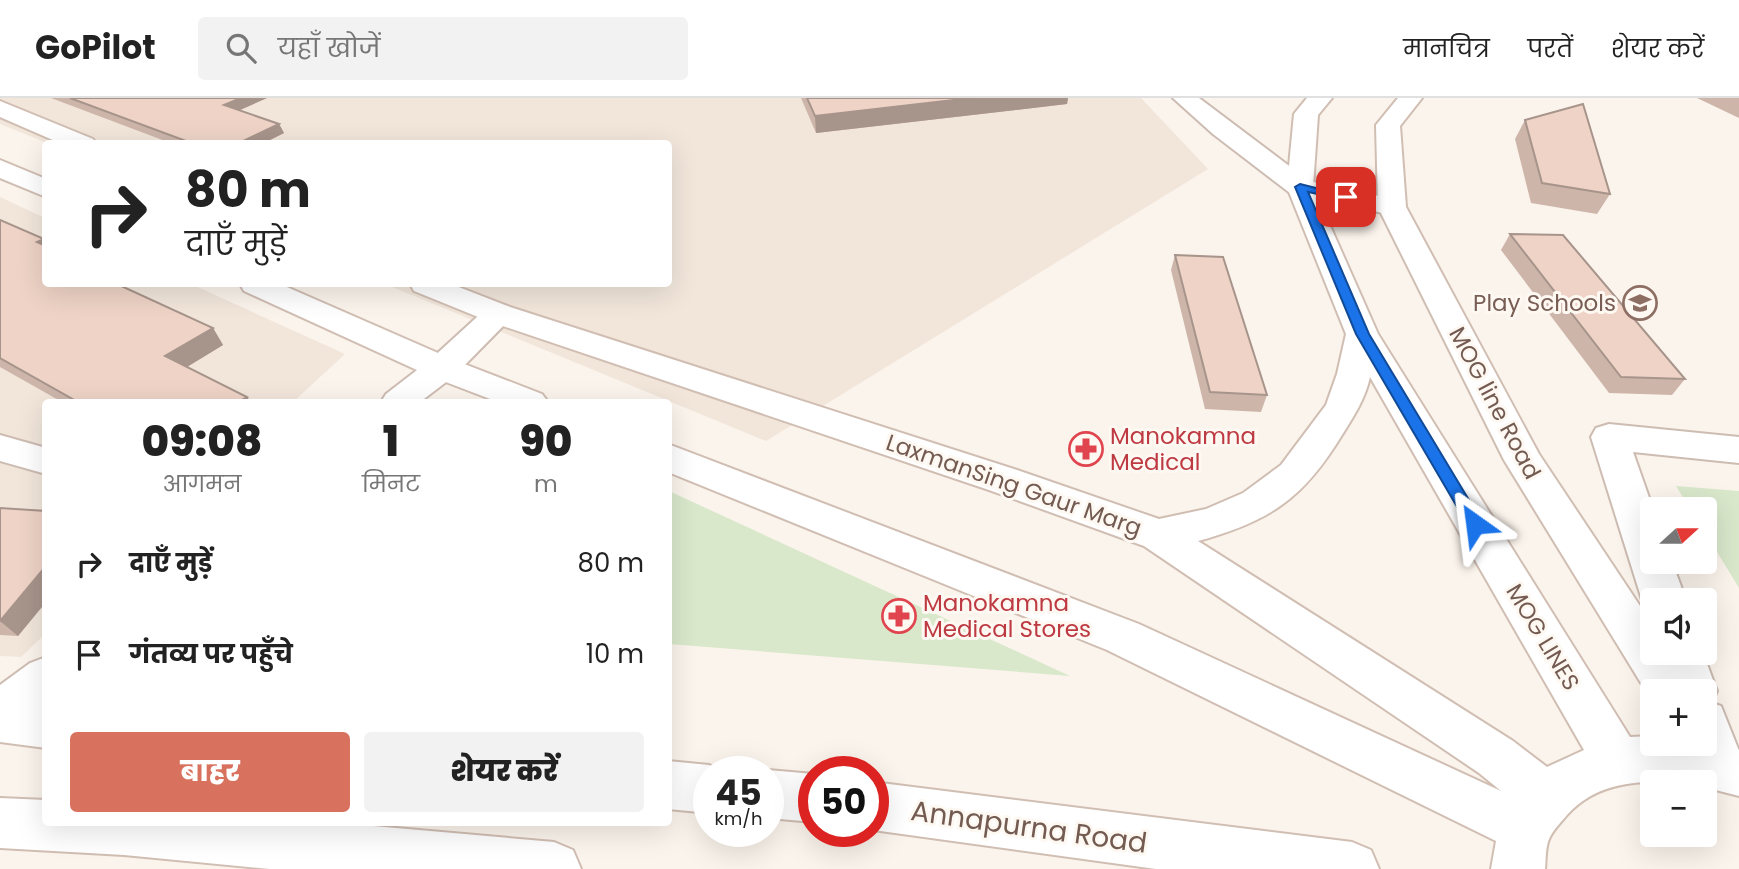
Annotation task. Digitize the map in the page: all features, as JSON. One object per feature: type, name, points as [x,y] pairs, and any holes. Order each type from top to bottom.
[{"type":"main road","points":[[1185,98],[1300,187],[1392,207]]},
{"type":"main road","name":"MOG LINES","points":[[1320,98],[1307,114],[1300,187],[1362,334],[1617,761]]},
{"type":"main road","name":"MOG line Road","points":[[1410,98],[1388,125],[1392,207],[1523,460],[1663,679]]},
{"type":"main road","points":[[0,108],[75,140]]},
{"type":"main road","points":[[0,168],[42,187]]},
{"type":"main road","points":[[262,287],[443,368],[522,399]]},
{"type":"main road","name":"LaxmanSing Gaur Marg","points":[[432,287],[499,314],[1003,480],[1158,535],[1485,750],[1530,832]]},
{"type":"main road","points":[[402,399],[443,368],[499,314]]},
{"type":"main road","points":[[1158,535],[1212,524],[1234,515],[1289,482],[1313,456],[1347,397],[1362,334]]},
{"type":"main road","points":[[1660,588],[1609,437],[1739,450]]},
{"type":"main road","points":[[0,448],[42,460]]},
{"type":"main road","points":[[672,459],[1123,637],[1530,832],[1577,775],[1617,761],[1684,756]]},
{"type":"main road","points":[[0,712],[42,680]]},
{"type":"main road","points":[[0,721],[42,726]]},
{"type":"main road","points":[[672,785],[693,787]]},
{"type":"main road","name":"Annapurna Road","points":[[889,808],[1352,869]]},
{"type":"main road","points":[[0,823],[42,825]]},
{"type":"main road","points":[[53,826],[554,869]]},
{"type":"shaded area","points":[[0,98],[1141,98],[1208,169],[766,441],[672,402],[672,399],[664,399],[392,287],[672,287],[672,140],[42,141],[0,124]]},
{"type":"shaded area","points":[[0,197],[42,217],[42,287],[198,287],[345,354],[296,399],[42,399],[42,637],[21,657],[0,656]]},
{"type":"green space","points":[[1676,486],[1739,491],[1739,588],[1717,552],[1717,497],[1683,497]]},
{"type":"green space","points":[[672,492],[1070,676],[672,644]]},
{"type":"building","points":[[70,98],[241,98],[224,105],[279,124],[245,140],[183,140]]},
{"type":"building","points":[[807,98],[971,98],[815,116]]},
{"type":"building","points":[[1583,104],[1610,194],[1542,183],[1525,120]]},
{"type":"building","points":[[0,220],[42,238],[37,242],[42,244],[42,287],[124,287],[213,328],[165,356],[247,397],[73,399],[0,358]]},
{"type":"building","points":[[1510,234],[1563,235],[1685,379],[1621,377]]},
{"type":"building","points":[[1175,255],[1223,257],[1267,395],[1210,392]]},
{"type":"building","points":[[0,508],[42,511],[42,571],[0,621]]},
{"type":"place","name":"Play Schools","points":[[1640,303]]},
{"type":"place","name":"Manokamna Medical","points":[[1086,449]]},
{"type":"place","name":"Manokamna Medical Stores","points":[[899,616]]},
{"type":"route","points":[[1346,197],[1300,187],[1362,334],[1475,524]]}]
